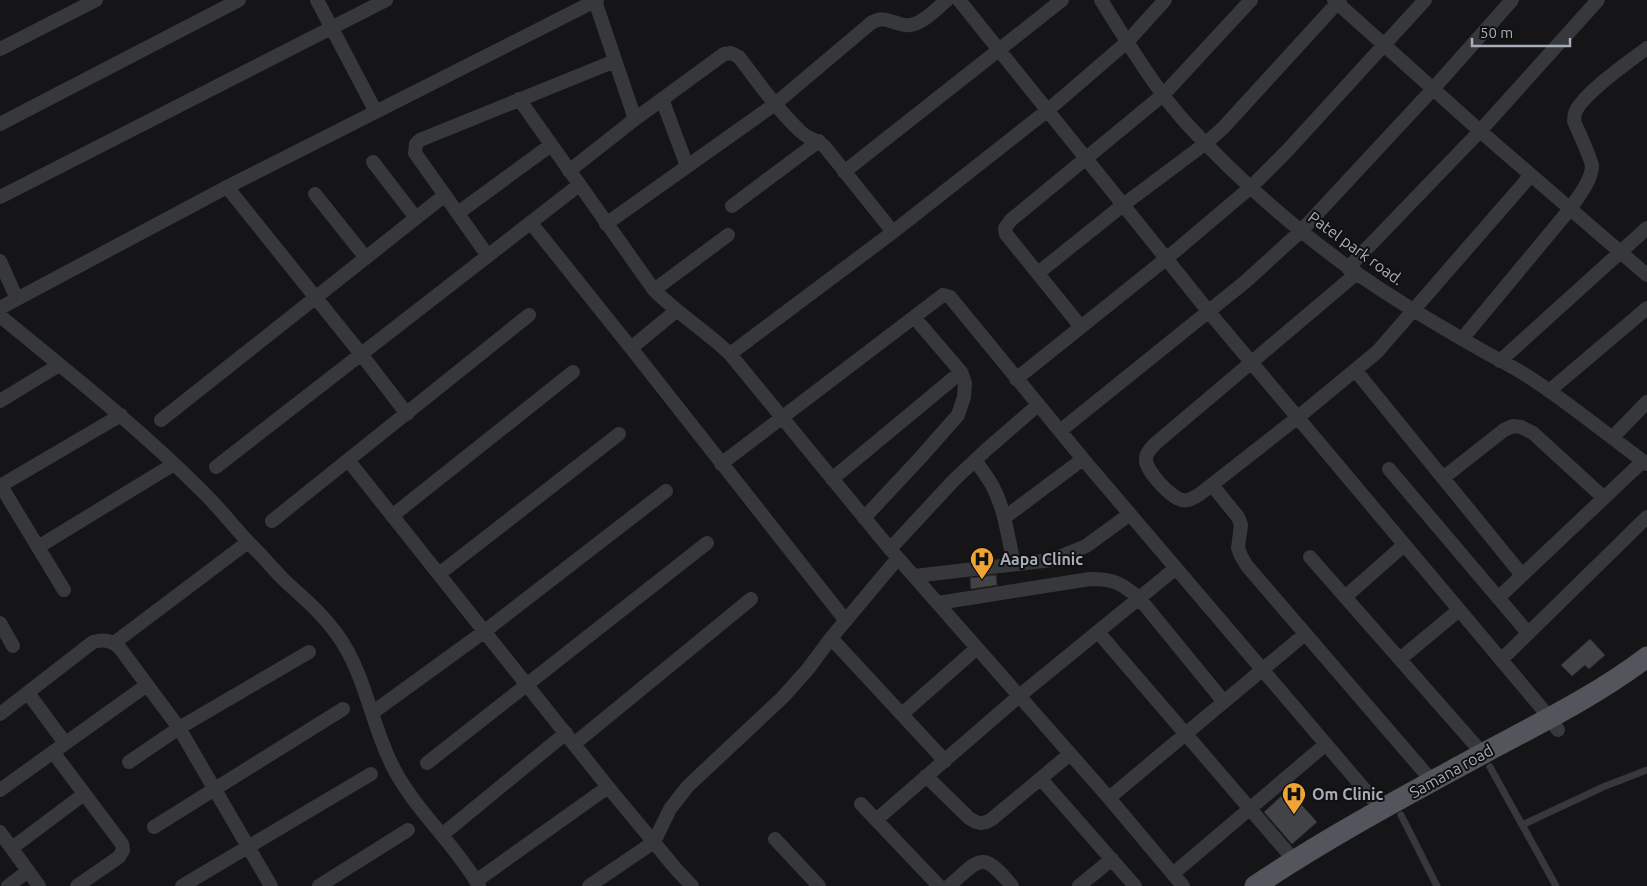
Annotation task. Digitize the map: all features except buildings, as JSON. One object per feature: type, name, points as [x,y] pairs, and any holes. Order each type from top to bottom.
[{"type":"main road","name":"Samana road","points":[[1255,886],[1294,860],[1392,812],[1554,724],[1647,657]]},
{"type":"main road","name":"Samana road","points":[[1554,724],[1591,711],[1647,674]]},
{"type":"main road","name":"Samana road","points":[[1280,886],[1352,842],[1432,781],[1486,760]]},
{"type":"street","points":[[0,49],[96,0]]},
{"type":"street","points":[[0,124],[239,0]]},
{"type":"street","points":[[317,0],[376,112]]},
{"type":"street","points":[[0,197],[386,0]]},
{"type":"street","points":[[606,224],[775,104],[877,19],[883,18],[909,26],[916,24],[947,0]]},
{"type":"street","points":[[959,0],[1209,312],[1554,724]]},
{"type":"street","points":[[844,172],[1062,0]]},
{"type":"street","name":"Patel park road.","points":[[1100,0],[1127,42],[1186,122],[1251,187],[1301,231],[1353,270],[1414,310],[1549,391],[1645,463]]},
{"type":"street","points":[[730,354],[893,232],[1048,110],[1127,42],[1165,0]]},
{"type":"street","points":[[1081,327],[1006,234],[1005,228],[1011,220],[1164,94],[1251,0]]},
{"type":"street","points":[[1016,378],[1251,187],[1287,151],[1425,0]]},
{"type":"street","points":[[1060,431],[1209,312],[1301,231],[1433,89],[1512,0]]},
{"type":"street","points":[[1531,175],[1377,352],[1356,371],[1212,485],[1190,500],[1182,500],[1165,488],[1152,473],[1146,464],[1145,456],[1156,443],[1252,363],[1353,270],[1598,0]]},
{"type":"street","points":[[0,308],[227,187],[596,1],[635,119]]},
{"type":"street","points":[[1038,273],[1123,205],[1206,143],[1233,118],[1337,1],[1480,131],[1647,275]]},
{"type":"street","points":[[569,171],[662,99],[724,54],[731,53],[739,57],[775,104],[804,135],[819,141],[825,147],[893,232]]},
{"type":"street","points":[[1462,339],[1583,190],[1592,166],[1574,120],[1575,113],[1581,103],[1589,95],[1644,56]]},
{"type":"street","points":[[488,256],[415,153],[416,144],[420,140],[615,61]]},
{"type":"street","points":[[519,99],[654,290],[676,311],[730,354],[864,518],[1109,798],[1183,886]]},
{"type":"street","points":[[662,99],[687,166]]},
{"type":"street","points":[[732,206],[819,141]]},
{"type":"street","points":[[458,213],[551,145]]},
{"type":"street","points":[[372,162],[416,218]]},
{"type":"street","points":[[216,467],[579,185]]},
{"type":"street","points":[[227,187],[407,414]]},
{"type":"street","points":[[316,194],[366,258]]},
{"type":"street","points":[[161,420],[445,195]]},
{"type":"street","points":[[531,223],[846,621]]},
{"type":"street","points":[[1500,361],[1647,228]]},
{"type":"street","points":[[654,290],[728,235]]},
{"type":"street","points":[[0,261],[17,299]]},
{"type":"street","points":[[721,464],[914,317],[943,296],[950,297],[1083,459],[1326,744],[1392,812]]},
{"type":"street","points":[[1549,391],[1647,308]]},
{"type":"street","points":[[631,348],[676,311]]},
{"type":"street","points":[[272,521],[529,315]]},
{"type":"street","points":[[0,316],[121,415],[174,464],[203,492],[284,580],[320,612],[349,654],[384,749],[396,772],[477,883],[608,787]]},
{"type":"street","points":[[864,518],[958,415],[964,397],[965,383],[961,372],[914,317]]},
{"type":"street","points":[[0,401],[59,365]]},
{"type":"street","points":[[1356,371],[1522,575]]},
{"type":"street","points":[[392,516],[573,372]]},
{"type":"street","points":[[832,479],[961,372]]},
{"type":"street","points":[[1612,438],[1647,402]]},
{"type":"street","points":[[589,886],[654,842],[670,809],[688,786],[783,697],[808,669],[846,621],[894,553],[954,480],[1038,405]]},
{"type":"street","points":[[64,590],[0,486],[121,415]]},
{"type":"street","points":[[1444,478],[1504,430],[1513,426],[1521,427],[1533,433],[1604,498]]},
{"type":"street","points":[[439,574],[619,434]]},
{"type":"street","points":[[1004,518],[1083,459]]},
{"type":"street","points":[[348,460],[608,787],[692,886]]},
{"type":"street","points":[[975,460],[992,485],[1004,518],[1014,564]]},
{"type":"street","points":[[1498,598],[1604,498],[1645,463]]},
{"type":"street","points":[[38,547],[174,464]]},
{"type":"street","points":[[1389,470],[1528,633]]},
{"type":"street","points":[[1212,485],[1238,517],[1241,524],[1238,548],[1247,566],[1432,781]]},
{"type":"street","points":[[372,713],[485,631],[666,491]]},
{"type":"street","points":[[914,576],[1052,560],[1086,546],[1130,514]]},
{"type":"street","points":[[1501,660],[1647,517]]},
{"type":"street","points":[[114,642],[248,542]]},
{"type":"street","points":[[427,763],[707,543]]},
{"type":"street","points":[[1345,597],[1404,545]]},
{"type":"street","points":[[1310,558],[1400,659],[1486,760]]},
{"type":"street","points":[[876,820],[1019,696],[1176,568]]},
{"type":"street","points":[[938,603],[1090,580],[1109,579],[1124,585],[1140,598],[1224,702]]},
{"type":"street","points":[[443,834],[570,739],[751,598]]},
{"type":"street","points":[[1400,659],[1459,610]]},
{"type":"street","points":[[0,623],[13,646]]},
{"type":"street","points":[[1098,632],[1294,860]]},
{"type":"street","points":[[1109,798],[1305,634]]},
{"type":"street","points":[[831,638],[945,761]]},
{"type":"street","points":[[0,714],[93,642],[106,640],[114,642],[179,728],[271,886]]},
{"type":"street","points":[[902,714],[977,648]]},
{"type":"street","points":[[129,762],[179,728],[309,652]]},
{"type":"street","points":[[0,790],[147,685]]},
{"type":"street","points":[[28,693],[65,744]]},
{"type":"street","points":[[154,827],[343,709]]},
{"type":"street","points":[[1174,873],[1326,744]]},
{"type":"street","points":[[53,752],[122,844],[123,850],[118,857],[77,886]]},
{"type":"street","points":[[926,776],[969,818],[977,823],[985,824],[1070,754]]},
{"type":"street","points":[[182,886],[371,774]]},
{"type":"street","points":[[1041,779],[1135,886]]},
{"type":"street","points":[[12,848],[84,794]]},
{"type":"street","points":[[861,804],[939,886]]},
{"type":"street","points":[[319,886],[408,830]]},
{"type":"street","points":[[0,832],[39,886]]},
{"type":"street","points":[[775,839],[819,886]]},
{"type":"street","points":[[1079,886],[1112,859]]},
{"type":"street","points":[[950,886],[976,862],[983,861],[991,864],[1012,886]]},
{"type":"street","points":[[8,886],[28,872]]},
{"type":"lane","points":[[1486,760],[1556,886]]},
{"type":"lane","points":[[1522,825],[1603,787],[1647,770]]},
{"type":"lane","points":[[1392,812],[1437,886]]},
{"type":"place","name":"Aapa Clinic","points":[[982,580]]},
{"type":"place","name":"Om Clinic","points":[[1294,815]]}]
